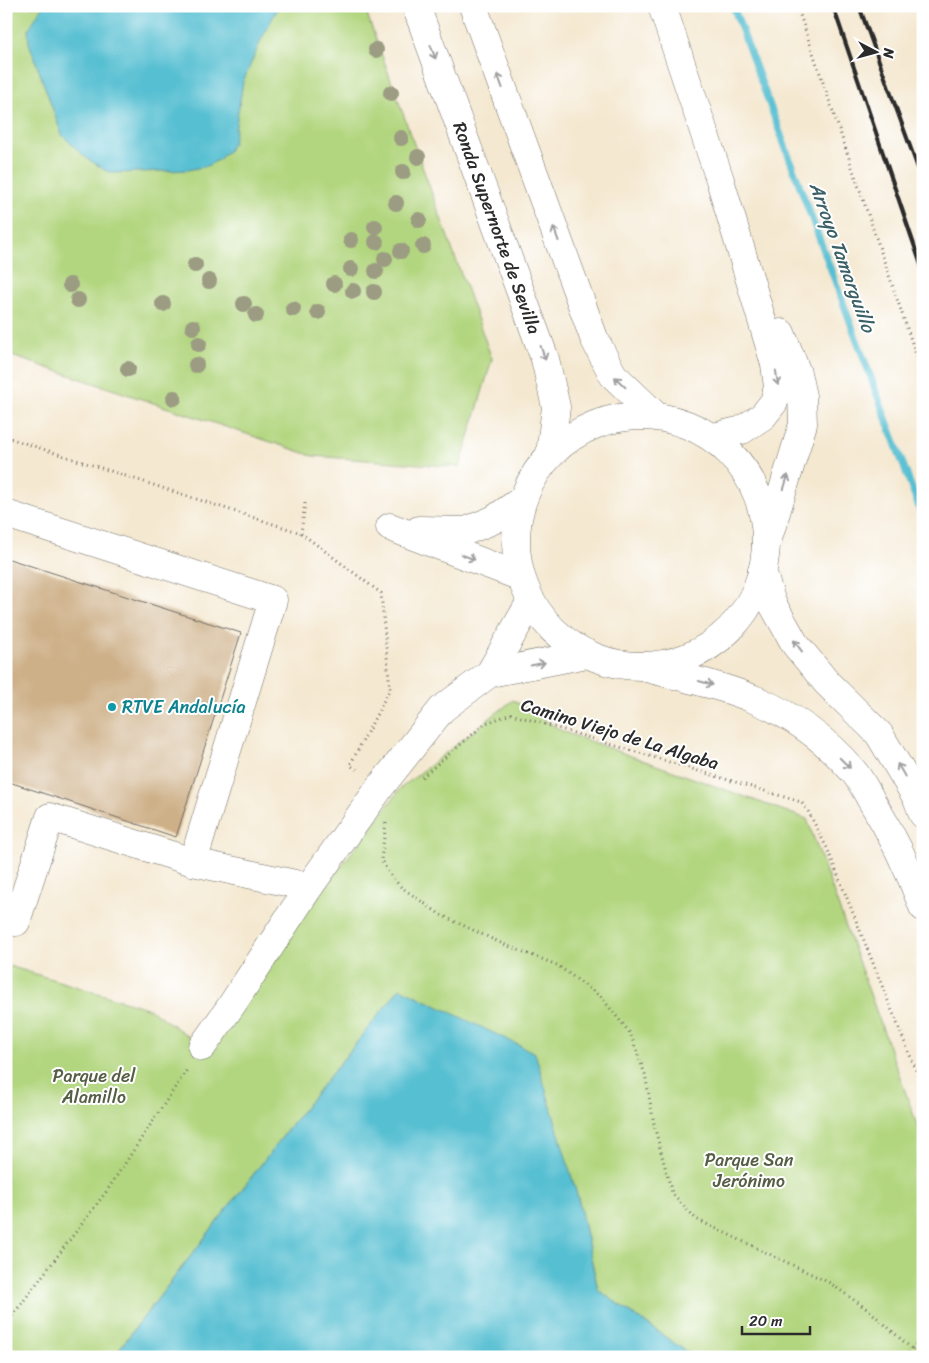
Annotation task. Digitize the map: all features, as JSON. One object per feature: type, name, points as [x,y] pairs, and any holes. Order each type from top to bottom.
[{"type":"main road","name":"Ronda Supernorte de Sevilla","points":[[416,6],[545,359],[556,407],[550,454]]},
{"type":"main road","points":[[473,6],[594,338],[613,375],[656,416]]},
{"type":"main road","points":[[662,6],[720,180],[775,364],[778,387],[774,402],[763,416],[742,430],[713,438]]},
{"type":"main road","points":[[642,667],[668,664],[692,655],[715,642],[734,624],[750,603],[758,588],[764,558],[803,424],[802,396],[797,374],[720,180]]},
{"type":"main road","points":[[923,814],[912,790],[878,734],[827,683],[795,644],[772,603],[764,558],[762,512],[758,496],[747,473],[732,454],[713,438],[695,427],[676,420],[656,416],[626,416],[598,422],[572,435],[550,454],[529,484],[522,500],[517,524],[516,562],[526,589],[542,619],[554,632],[587,654],[614,664],[642,667],[709,684],[756,700],[793,719],[820,738],[855,773],[876,807],[891,834],[923,907]]},
{"type":"main road","points":[[522,500],[493,520],[466,531],[432,531],[390,527],[526,589]]},
{"type":"main road","points":[[6,514],[274,600],[193,862]]},
{"type":"main road","points":[[490,673],[526,589]]},
{"type":"main road","points":[[202,1047],[232,1006],[309,887],[381,786],[442,708],[490,673],[587,654]]},
{"type":"main road","points":[[6,919],[16,922],[50,817],[193,862],[309,887]]},
{"type":"path","points":[[796,6],[923,375]]},
{"type":"path","points":[[918,6],[923,22]]},
{"type":"path","points":[[6,437],[301,534],[381,593],[390,689],[350,765],[381,786]]},
{"type":"path","points":[[301,534],[305,503]]},
{"type":"path","name":"Camino Viejo de La Algaba","points":[[418,780],[486,723],[511,714],[801,802],[808,811],[827,848],[923,1088]]},
{"type":"path","points":[[387,819],[381,860],[401,887],[441,915],[503,944],[557,965],[602,996],[630,1033],[645,1074],[655,1129],[672,1193],[696,1220],[830,1283],[871,1312],[912,1349]]},
{"type":"path","points":[[6,1324],[106,1192],[202,1047]]},
{"type":"path","points":[[906,1357],[923,1335]]},
{"type":"green space","points":[[6,6],[364,6],[492,359],[460,467],[313,456],[6,354]]},
{"type":"green space","name":"Parque San Jerónimo","points":[[513,700],[564,732],[807,819],[923,1141],[923,1357],[694,1357],[598,1290],[578,1198],[400,988],[306,1106],[113,1357],[6,1357],[6,965],[150,1009],[203,1047],[401,788]]},
{"type":"water","points":[[43,6],[279,6],[261,40],[243,82],[233,143],[227,152],[207,166],[188,170],[117,173],[106,171],[85,157],[62,135],[29,43],[28,30]]},
{"type":"water","points":[[400,988],[535,1053],[578,1198],[598,1290],[694,1357],[113,1357],[306,1106]]},
{"type":"building","name":"RTVE Andalucía","points":[[6,558],[241,633],[176,837],[6,781]]},
{"type":"waterway","name":"Arroyo Tamarguillo","points":[[733,6],[923,518]]},
{"type":"railway","points":[[833,6],[923,271]]},
{"type":"railway","points":[[859,6],[923,182]]},
{"type":"place","name":"RTVE Andalucía","points":[[112,707]]},
{"type":"park label","name":"Parque del Alamillo","points":[[94,1086]]}]
